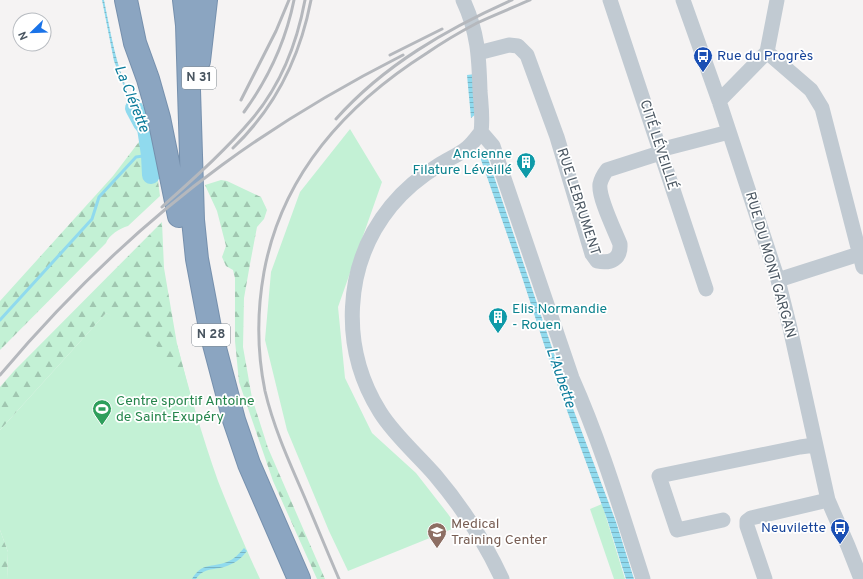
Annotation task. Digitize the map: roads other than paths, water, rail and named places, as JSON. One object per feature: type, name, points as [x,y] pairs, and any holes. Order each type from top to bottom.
[{"type":"highway","points":[[126,0],[134,43],[148,79],[158,112],[186,218]]},
{"type":"highway","name":"N 28","points":[[170,0],[186,218],[188,290],[196,334],[221,428],[235,468],[282,579]]},
{"type":"highway","name":"N 28","points":[[184,0],[188,62],[190,162],[186,218],[198,259],[211,333],[232,414],[252,472],[299,579]]},
{"type":"highway","name":"N 31","points":[[186,218],[198,156],[199,57],[206,0]]},
{"type":"street","points":[[463,0],[474,30],[478,53],[481,132],[493,146],[572,378],[584,405],[616,495],[643,579]]},
{"type":"street","name":"CITÉ LÉVEILLÉ","points":[[610,0],[706,290]]},
{"type":"street","name":"RUE DU MONT GARGAN","points":[[683,0],[719,101],[778,280],[828,500],[861,579]]},
{"type":"street","points":[[719,101],[767,52],[777,0]]},
{"type":"street","name":"RUE LEBRUMENT","points":[[478,53],[509,45],[518,46],[527,55],[557,137],[592,254],[597,261],[604,263],[616,259],[621,252],[620,244],[601,196],[600,185],[603,175],[607,170],[660,153],[667,148],[729,132]]},
{"type":"street","points":[[767,52],[811,90],[822,108],[860,252],[778,280]]},
{"type":"street","points":[[481,132],[467,148],[439,165],[401,195],[372,234],[360,261],[354,286],[352,302],[353,330],[356,352],[362,374],[367,388],[380,412],[400,439],[434,474],[460,506],[492,556],[502,579]]},
{"type":"street","points":[[723,520],[677,530],[659,476],[815,445]]},
{"type":"street","points":[[765,579],[747,526],[747,521],[750,518],[828,500]]},
{"type":"water","points":[[102,0],[104,0],[113,42],[124,82],[139,116],[143,123],[147,126],[145,130],[131,105],[114,61]]},
{"type":"water","points":[[475,74],[476,114],[471,118],[467,75]]},
{"type":"water","name":"L'Aubette","points":[[486,153],[569,398],[616,522],[634,579],[626,579],[607,519],[555,378],[522,277],[480,157]]},
{"type":"water","points":[[244,548],[247,551],[234,563],[205,571],[196,579],[192,579],[199,570],[207,566],[230,561]]},
{"type":"waterway","name":"La Clérette","points":[[134,108],[146,128],[151,175]]},
{"type":"waterway","points":[[0,320],[92,219],[99,197],[136,157],[150,155]]},
{"type":"railway","points":[[241,100],[276,31],[289,0]]},
{"type":"railway","points":[[244,112],[261,86],[275,59],[291,15],[294,0]]},
{"type":"railway","points":[[162,207],[220,154],[242,131],[271,93],[292,48],[302,16],[305,0]]},
{"type":"railway","points":[[233,148],[261,116],[284,80],[300,42],[311,0]]},
{"type":"railway","points":[[336,119],[375,82],[418,50],[464,23],[512,0]]},
{"type":"railway","points":[[339,579],[281,441],[272,416],[262,376],[259,346],[260,302],[264,272],[273,237],[286,204],[302,173],[322,145],[344,119],[369,95],[397,73],[452,37],[477,23],[530,0]]},
{"type":"railway","points":[[390,55],[442,29]]},
{"type":"railway","points":[[0,375],[77,291],[162,212],[192,188],[243,150],[287,121],[333,93],[403,55]]},
{"type":"place","name":"Rue du Progrès","points":[[703,73]]},
{"type":"place","name":"Ancienne Filature Léveillé","points":[[526,179]]},
{"type":"place","name":"Elis Normandie - Rouen","points":[[498,334]]},
{"type":"place","name":"Centre sportif Antoine de Saint-Exupéry","points":[[102,426]]},
{"type":"place","name":"Neuvilette","points":[[840,545]]},
{"type":"place","name":"Medical Training Center","points":[[437,549]]}]
